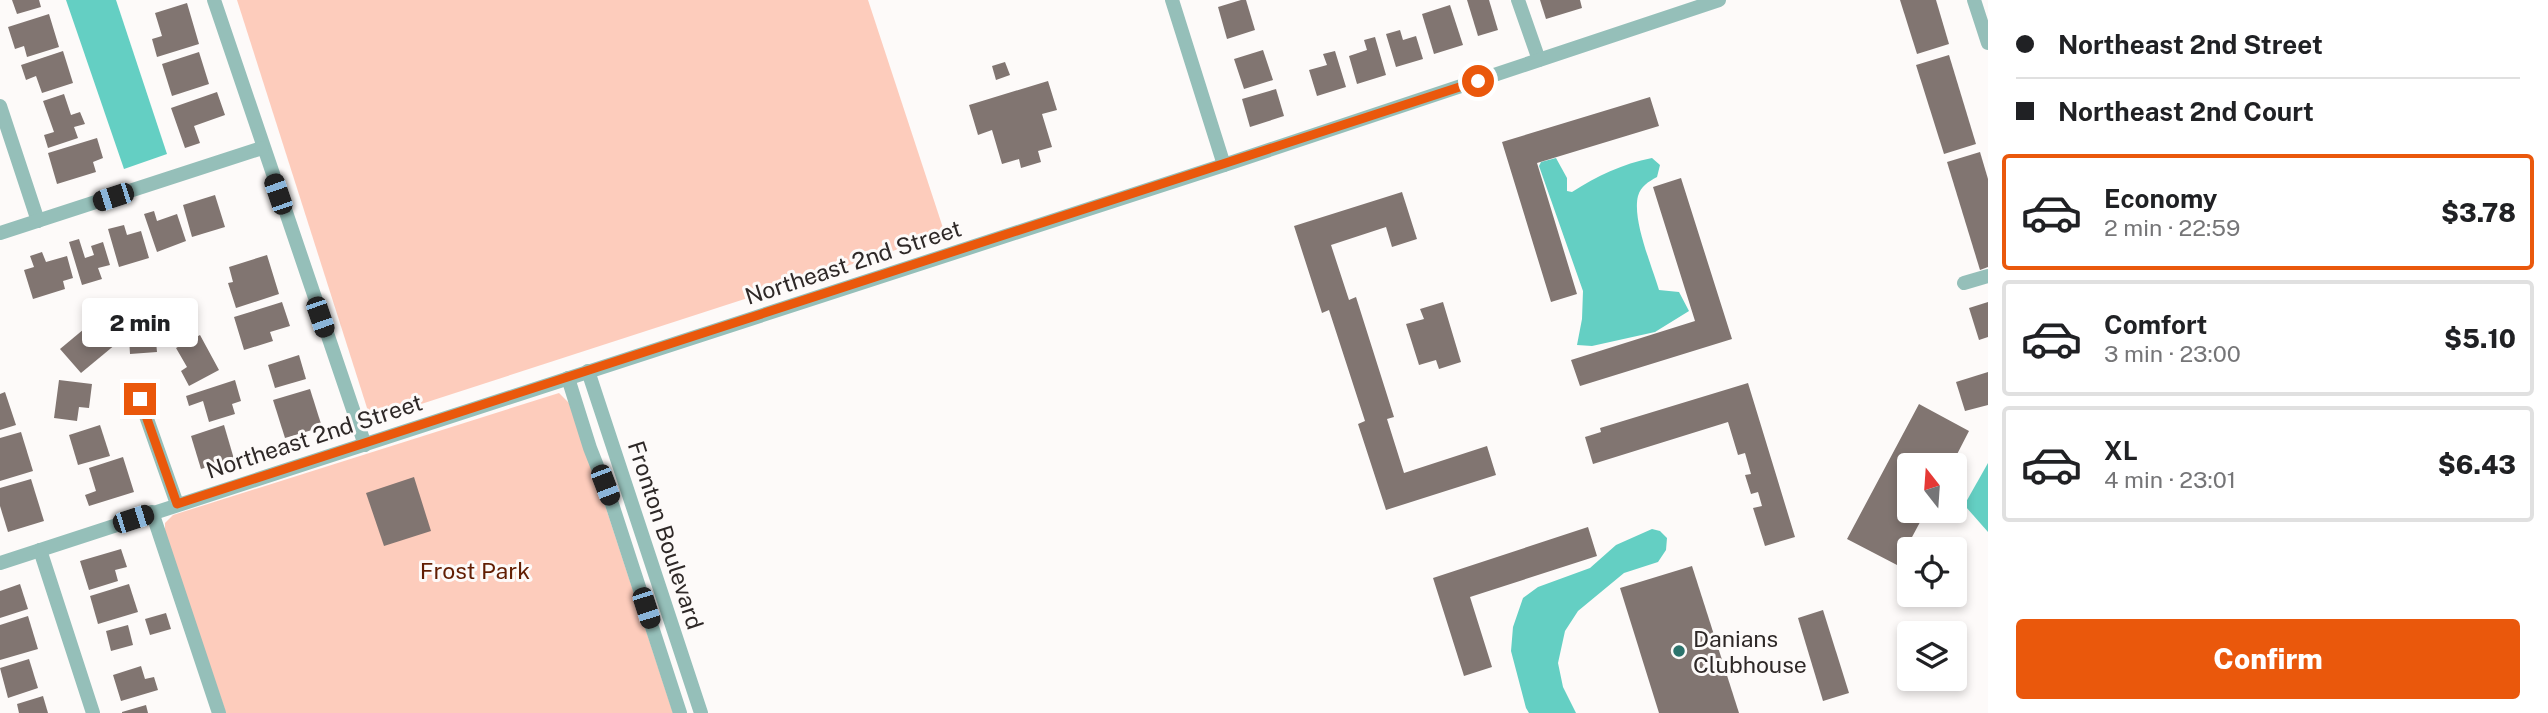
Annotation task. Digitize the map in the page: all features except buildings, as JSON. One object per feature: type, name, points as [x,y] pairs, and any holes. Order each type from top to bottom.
[{"type":"street","points":[[214,0],[262,148],[365,445]]},
{"type":"street","points":[[1172,0],[1224,165]]},
{"type":"street","points":[[1518,0],[1539,60]]},
{"type":"street","name":"Northeast 2nd Street","points":[[0,563],[1224,165],[1719,0]]},
{"type":"street","points":[[1974,0],[1988,43]]},
{"type":"street","points":[[0,106],[38,221]]},
{"type":"street","points":[[0,233],[262,148]]},
{"type":"street","points":[[1964,283],[1988,276]]},
{"type":"street","name":"Fronton Boulevard","points":[[588,371],[701,713]]},
{"type":"street","name":"Fronton Boulevard","points":[[568,378],[680,713]]},
{"type":"street","points":[[140,399],[177,504]]},
{"type":"street","points":[[152,512],[219,713]]},
{"type":"street","points":[[40,550],[93,713]]},
{"type":"green space","points":[[237,0],[868,0],[945,234],[381,417],[368,411]]},
{"type":"green space","name":"Frost Park","points":[[559,393],[573,407],[673,713],[226,713],[165,533],[165,523],[173,515]]},
{"type":"water","points":[[66,0],[116,0],[167,154],[124,169]]},
{"type":"water","points":[[1556,158],[1567,178],[1567,191],[1572,192],[1620,167],[1652,158],[1660,165],[1657,177],[1643,187],[1638,196],[1640,230],[1659,290],[1679,292],[1689,311],[1655,332],[1592,346],[1577,345],[1583,291],[1539,166],[1541,162]]},
{"type":"water","points":[[1988,463],[1988,532],[1967,508],[1967,500]]},
{"type":"water","points":[[1652,529],[1660,531],[1667,538],[1666,550],[1658,562],[1624,573],[1578,611],[1565,631],[1558,663],[1563,687],[1576,713],[1529,713],[1511,651],[1513,627],[1523,598],[1538,587],[1590,568],[1616,545]]},
{"type":"place","name":"Danians Clubhouse","points":[[1679,651]]},
{"type":"route","points":[[140,399],[177,504],[1478,81]]}]
